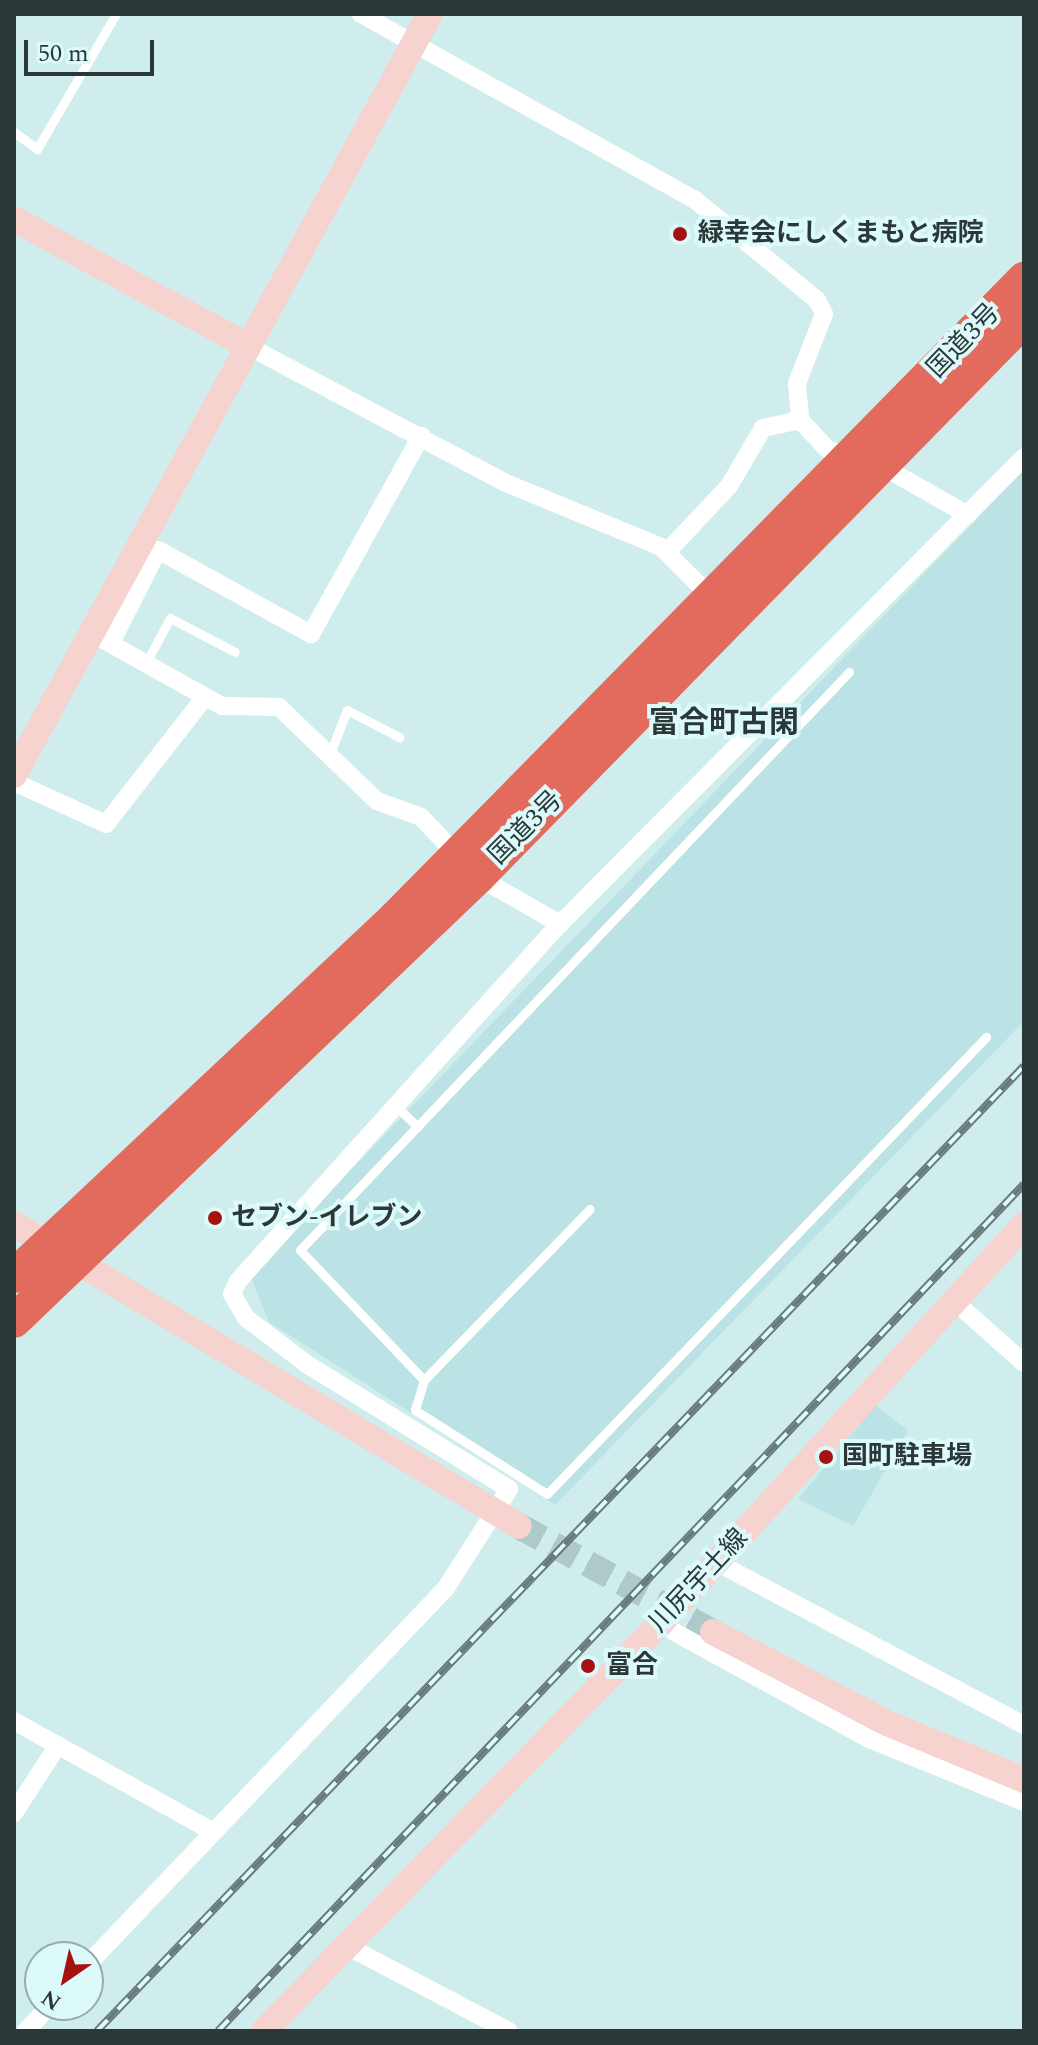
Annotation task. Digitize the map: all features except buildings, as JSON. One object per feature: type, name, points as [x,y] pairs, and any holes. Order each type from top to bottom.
[{"type":"highway","name":"国道3号","points":[[14,1276],[48,1242],[468,866],[712,598],[1024,279]]},
{"type":"highway","name":"国道3号","points":[[14,1321],[468,866],[884,466],[1024,320]]},
{"type":"street","points":[[361,14],[694,199],[817,300],[824,314],[797,383],[800,420],[828,450],[884,466],[968,515]]},
{"type":"street","points":[[102,639],[248,346],[430,14]]},
{"type":"street","points":[[14,219],[506,483],[667,552],[712,598]]},
{"type":"street","points":[[667,552],[729,486],[763,428],[800,420]]},
{"type":"street","points":[[14,775],[158,550],[311,634],[421,436]]},
{"type":"street","points":[[104,1947],[446,1588],[509,1489],[308,1365],[246,1318],[232,1294],[560,924],[1024,457]]},
{"type":"street","points":[[102,639],[205,697],[240,710],[279,707],[331,751],[368,794],[421,817],[468,866],[560,924]]},
{"type":"street","points":[[14,782],[106,824],[205,697]]},
{"type":"street","points":[[14,1224],[78,1258],[519,1526]]},
{"type":"street","name":"川尻宇土線","points":[[264,2031],[660,1624],[1024,1225]]},
{"type":"street","points":[[953,1300],[1024,1363]]},
{"type":"street","points":[[716,1562],[1024,1725]]},
{"type":"street","points":[[660,1624],[869,1739],[1024,1802]]},
{"type":"street","points":[[713,1632],[863,1711],[1024,1780]]},
{"type":"street","points":[[14,1721],[212,1831]]},
{"type":"street","points":[[16,1807],[58,1745]]},
{"type":"street","points":[[345,1945],[509,2031]]},
{"type":"lane","points":[[14,132],[37,149],[116,14]]},
{"type":"lane","points":[[146,663],[170,618],[235,652]]},
{"type":"lane","points":[[424,1380],[300,1250],[849,672]]},
{"type":"lane","points":[[331,751],[347,710],[399,737]]},
{"type":"lane","points":[[590,1209],[424,1380],[415,1410],[547,1494],[986,1037]]},
{"type":"lane","points":[[396,1106],[418,1127]]},
{"type":"shaded area","points":[[1024,470],[1024,1021],[555,1505],[269,1322],[250,1275]]},
{"type":"shaded area","points":[[876,1405],[908,1431],[853,1526],[798,1499]]},
{"type":"tunnel","points":[[519,1526],[713,1632]]},
{"type":"railway","points":[[97,2031],[1024,1066]]},
{"type":"railway","points":[[218,2031],[1024,1184]]},
{"type":"place","name":"緑幸会にしくまもと病院","points":[[680,234]]},
{"type":"place","name":"セブン-イレブン","points":[[215,1218]]},
{"type":"place","name":"国町駐車場","points":[[826,1457]]},
{"type":"place","name":"富合","points":[[588,1666]]},
{"type":"district","name":"富合町古閑","points":[[724,723]]}]
